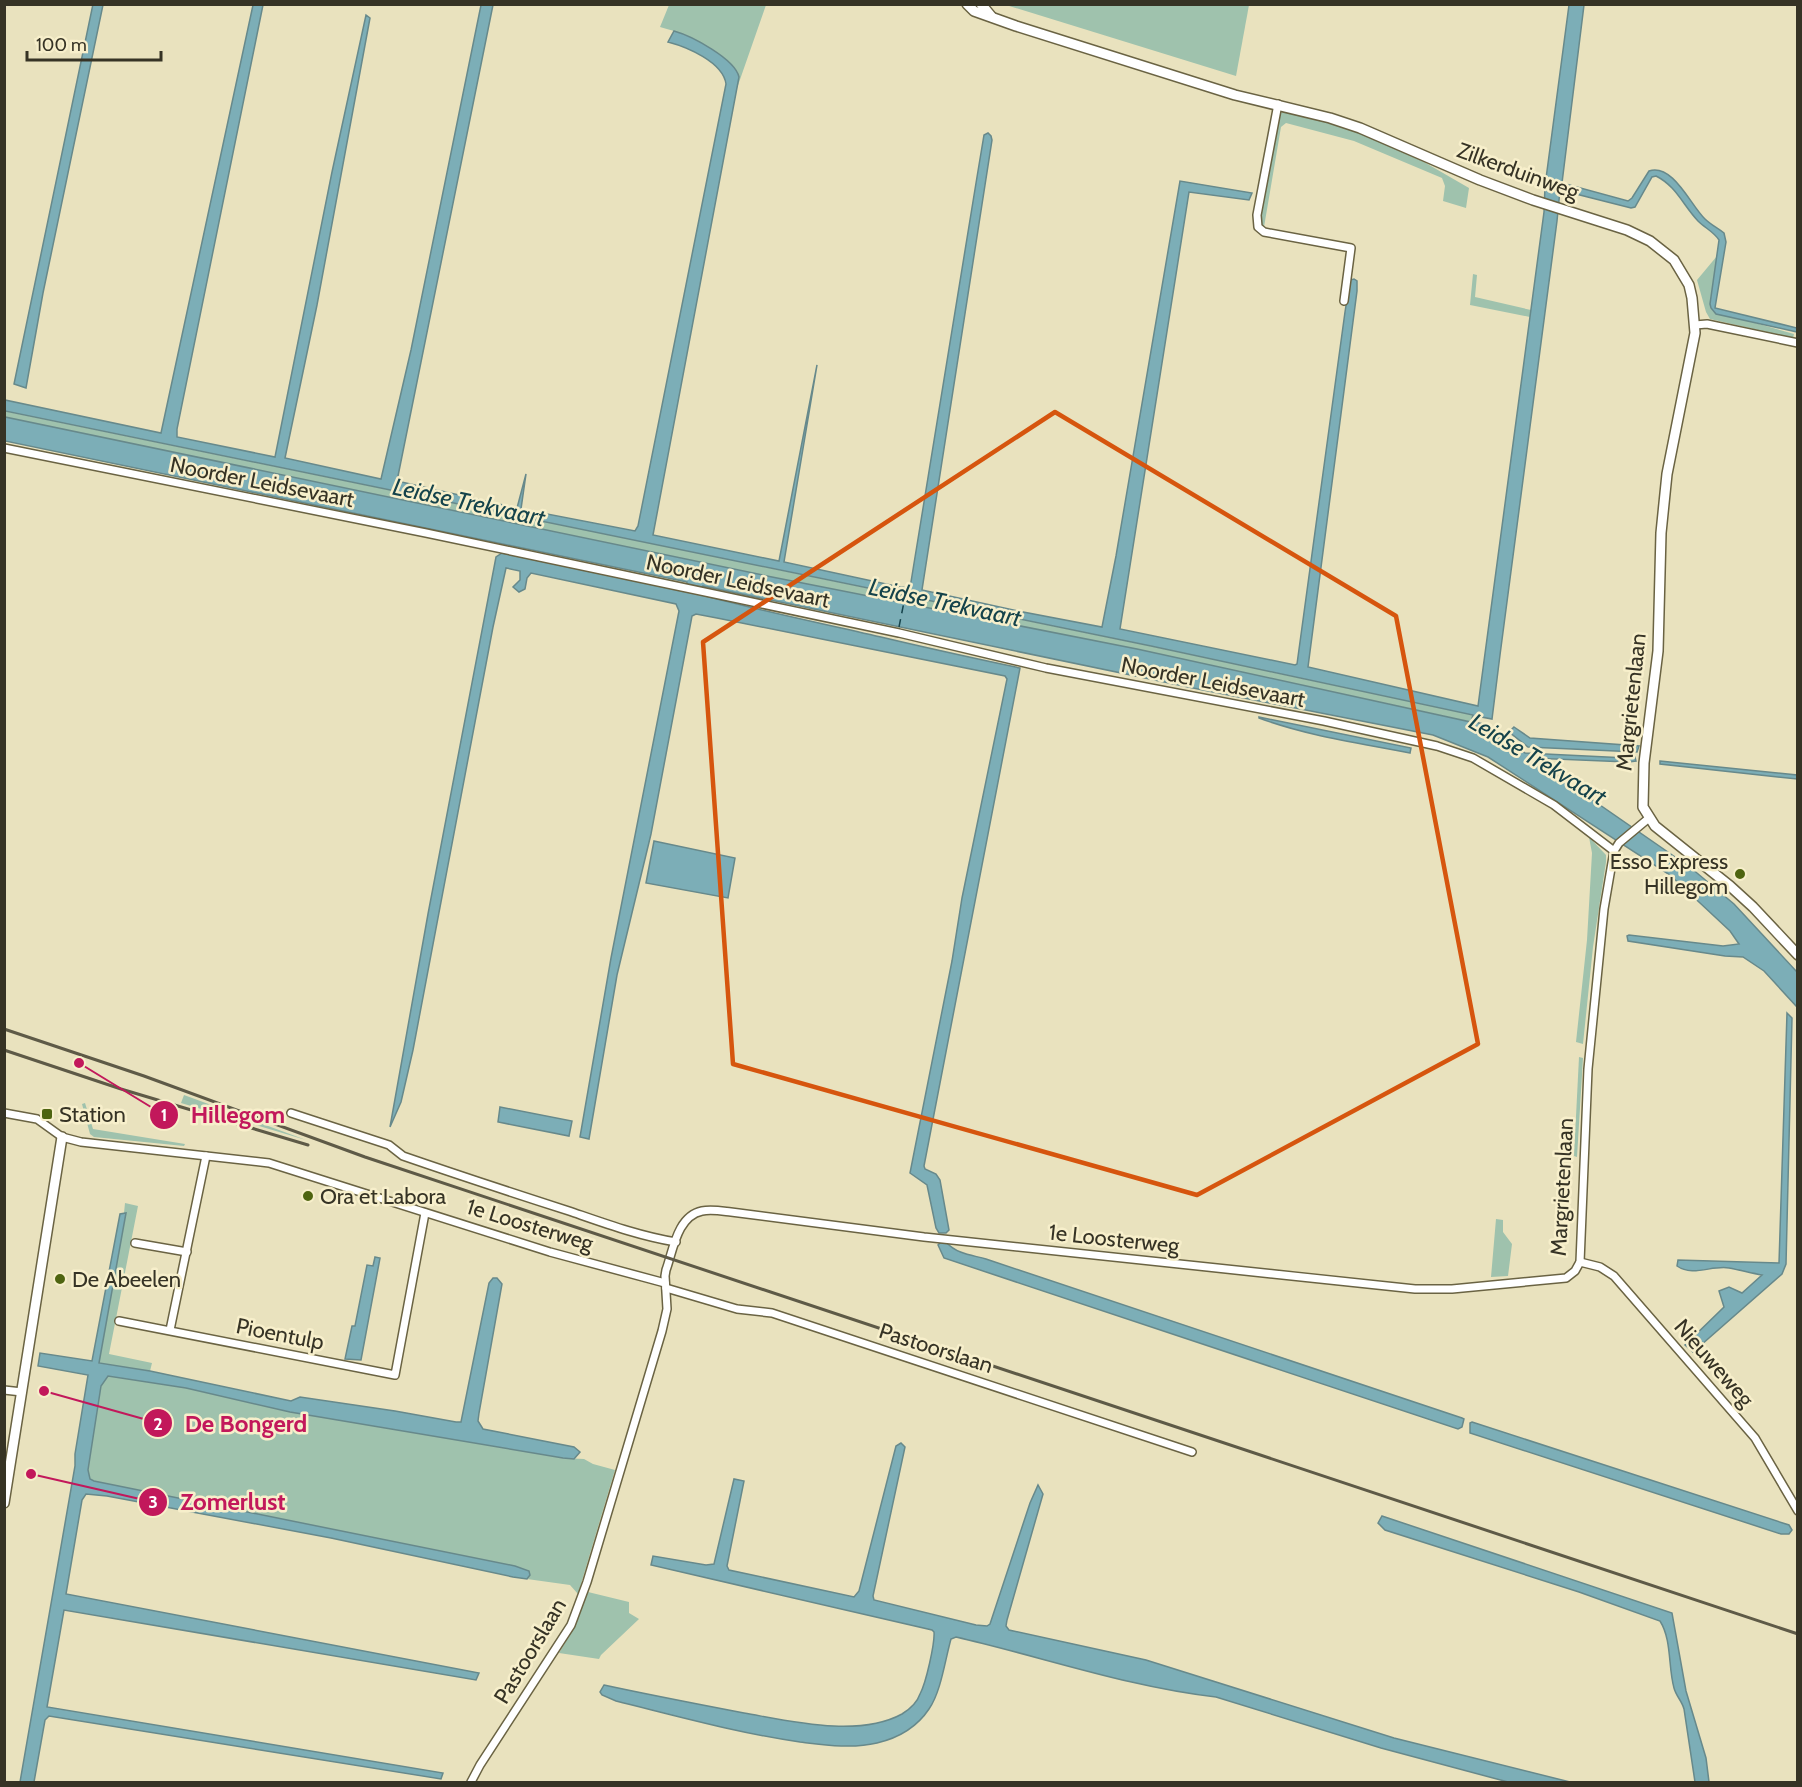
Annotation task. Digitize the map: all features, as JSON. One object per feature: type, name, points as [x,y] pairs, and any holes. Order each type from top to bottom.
[{"type":"main road","name":"Zilkerduinweg","points":[[967,4],[974,11],[1235,95],[1278,104],[1360,128],[1480,180],[1542,203],[1627,230],[1664,250],[1674,260],[1689,285],[1695,325]]},
{"type":"main road","points":[[981,4],[991,16]]},
{"type":"main road","name":"Margrietenlaan","points":[[1649,818],[1642,799],[1643,775],[1658,651],[1661,533],[1667,474],[1688,375],[1695,325]]},
{"type":"main road","points":[[1649,818],[1655,826],[1753,907],[1797,956]]},
{"type":"main road","points":[[5,1502],[62,1137]]},
{"type":"street","points":[[1278,104],[1257,215],[1258,227],[1264,232],[1351,248],[1344,301]]},
{"type":"street","points":[[1695,325],[1707,324],[1797,343]]},
{"type":"street","name":"Noorder Leidsevaart","points":[[4,448],[899,633],[1046,668],[1324,721],[1437,746],[1473,759],[1554,805],[1614,851]]},
{"type":"street","name":"Margrietenlaan","points":[[1566,1278],[1575,1271],[1580,1262],[1588,1069],[1604,909],[1614,851],[1618,843],[1649,818]]},
{"type":"street","points":[[4,1113],[37,1119],[62,1137]]},
{"type":"street","name":"1e Loosterweg","points":[[291,1113],[389,1145],[403,1156],[658,1239],[675,1242]]},
{"type":"street","name":"1e Loosterweg","points":[[62,1137],[108,1146],[269,1162],[550,1252],[666,1285],[665,1276],[681,1226],[694,1213],[712,1210],[932,1238],[1414,1289],[1452,1289],[1566,1278]]},
{"type":"street","points":[[119,1321],[170,1330],[206,1156]]},
{"type":"street","name":"Pioentulp","points":[[170,1330],[395,1375],[425,1213]]},
{"type":"street","points":[[135,1243],[187,1252]]},
{"type":"street","name":"Nieuweweg","points":[[1580,1262],[1600,1267],[1614,1276],[1704,1378],[1755,1438],[1797,1511]]},
{"type":"street","name":"Pastoorslaan","points":[[471,1782],[571,1625],[587,1582],[662,1331],[667,1309],[666,1285],[737,1309],[772,1313],[1192,1452]]},
{"type":"street","points":[[4,1390],[22,1392]]},
{"type":"highlighted area","points":[[1055,412],[1396,616],[1478,1044],[1197,1195],[733,1064],[703,642]]},
{"type":"green space","points":[[1249,4],[1236,76],[1006,5]]},
{"type":"green space","points":[[669,5],[766,5],[736,91],[739,77],[721,59],[695,40],[660,27]]},
{"type":"green space","points":[[1282,112],[1333,123],[1424,162],[1469,188],[1466,208],[1443,201],[1445,186],[1442,178],[1354,141],[1286,123],[1281,127],[1264,227],[1259,221],[1277,118]]},
{"type":"green space","points":[[1717,256],[1711,306],[1713,311],[1794,334],[1793,338],[1710,319],[1697,280]]},
{"type":"green space","points":[[1473,274],[1477,275],[1475,297],[1531,310],[1530,317],[1470,305]]},
{"type":"green space","points":[[4,411],[1145,645],[1473,715],[1472,722],[1136,649],[772,577],[5,417]]},
{"type":"green space","points":[[1589,837],[1606,855],[1606,862],[1593,947],[1583,1044],[1576,1042],[1587,940],[1592,853]]},
{"type":"green space","points":[[1579,1057],[1583,1058],[1577,1157],[1574,1156]]},
{"type":"green space","points":[[184,1095],[306,1140],[181,1103]]},
{"type":"green space","points":[[85,1103],[93,1129],[185,1144],[184,1146],[94,1137],[90,1134],[82,1104]]},
{"type":"green space","points":[[125,1203],[138,1206],[109,1354],[152,1363],[150,1371],[99,1363],[126,1213],[124,1213]]},
{"type":"green space","points":[[1496,1219],[1503,1220],[1503,1232],[1512,1244],[1508,1276],[1491,1277]]},
{"type":"green space","points":[[108,1376],[186,1388],[290,1412],[563,1458],[584,1459],[615,1470],[578,1594],[570,1585],[527,1579],[529,1578],[515,1566],[94,1481],[90,1479],[88,1470],[101,1386]]},
{"type":"green space","points":[[588,1592],[629,1602],[629,1613],[639,1619],[599,1659],[559,1653],[574,1628]]},
{"type":"water","points":[[93,4],[103,5],[43,293],[26,388],[14,384]]},
{"type":"water","name":"Leidse Trekvaart","points":[[253,5],[263,5],[177,437],[275,457],[366,15],[370,18],[317,305],[285,458],[381,479],[411,350],[481,5],[493,5],[397,481],[517,508],[526,474],[521,509],[635,531],[638,526],[726,84],[723,76],[711,62],[694,52],[668,42],[674,31],[701,43],[721,56],[736,70],[739,77],[653,535],[779,561],[817,365],[784,562],[910,588],[984,135],[988,133],[992,140],[922,590],[1102,627],[1180,181],[1252,193],[1249,200],[1189,192],[1120,629],[1297,664],[1345,312],[1350,280],[1354,279],[1357,281],[1357,291],[1308,667],[1478,706],[1544,212],[1545,186],[1569,5],[1584,5],[1562,183],[1628,201],[1649,171],[1658,170],[1666,173],[1681,187],[1705,219],[1724,233],[1726,242],[1715,308],[1797,328],[1797,332],[1716,314],[1710,304],[1719,240],[1698,221],[1674,190],[1663,180],[1656,176],[1652,177],[1635,207],[1631,208],[1560,190],[1492,719],[1476,716],[1475,722],[1487,725],[1497,735],[1525,753],[1635,757],[1636,761],[1628,762],[1532,758],[1691,868],[1734,904],[1797,972],[1797,1007],[1764,971],[1743,957],[1628,941],[1627,936],[1629,935],[1723,946],[1739,944],[1730,931],[1670,875],[1488,757],[1433,735],[1198,689],[703,586],[702,595],[724,601],[1020,668],[924,1166],[925,1169],[936,1174],[940,1180],[949,1230],[946,1233],[939,1233],[927,1185],[910,1173],[952,961],[962,898],[1007,679],[1005,676],[717,618],[696,614],[692,616],[651,834],[617,975],[589,1139],[580,1137],[611,958],[679,611],[676,604],[531,573],[527,578],[525,589],[519,592],[513,587],[520,580],[520,571],[506,568],[413,1050],[401,1102],[390,1127],[496,557],[502,553],[685,591],[687,582],[5,441],[5,417],[772,577],[1137,649],[1471,722],[1473,715],[1151,646],[5,411],[5,400],[161,433]]},
{"type":"water","points":[[1259,717],[1411,748],[1410,753],[1315,734]]},
{"type":"water","points":[[1514,727],[1530,738],[1639,746],[1637,752],[1528,747],[1509,732]]},
{"type":"water","points":[[1660,761],[1797,775],[1797,779],[1660,764]]},
{"type":"water","points":[[654,841],[735,858],[728,898],[646,883]]},
{"type":"water","points":[[1787,1013],[1792,1018],[1786,1264],[1782,1274],[1693,1352],[1685,1345],[1724,1307],[1719,1291],[1729,1287],[1742,1293],[1762,1275],[1729,1268],[1689,1271],[1677,1266],[1678,1260],[1779,1263]]},
{"type":"water","points":[[500,1107],[572,1121],[569,1136],[498,1122]]},
{"type":"water","points":[[126,1213],[99,1363],[150,1371],[291,1401],[300,1397],[461,1422],[489,1283],[493,1278],[497,1278],[502,1284],[478,1421],[483,1429],[574,1447],[580,1452],[574,1459],[563,1458],[290,1412],[186,1388],[108,1376],[101,1386],[88,1470],[90,1479],[94,1481],[515,1566],[529,1571],[530,1575],[527,1579],[513,1577],[331,1538],[86,1494],[82,1500],[66,1594],[479,1673],[476,1680],[64,1610],[47,1707],[443,1773],[441,1779],[49,1716],[45,1720],[34,1782],[20,1782],[75,1466],[88,1375],[38,1366],[40,1353],[92,1361],[120,1214]]},
{"type":"water","points":[[941,1242],[965,1254],[986,1259],[1462,1418],[1464,1419],[1462,1427],[1458,1429],[944,1258],[938,1245]]},
{"type":"water","points":[[375,1257],[380,1258],[361,1360],[345,1359],[352,1326],[355,1326],[367,1265],[373,1266]]},
{"type":"water","points":[[1472,1422],[1789,1525],[1792,1530],[1789,1534],[1781,1534],[1470,1433]]},
{"type":"water","points":[[901,1443],[905,1447],[874,1600],[976,1625],[990,1624],[1038,1485],[1043,1494],[1007,1620],[1006,1626],[1009,1630],[1146,1660],[1394,1738],[1570,1782],[1508,1782],[1381,1748],[1216,1697],[1118,1679],[956,1637],[951,1639],[937,1694],[924,1715],[900,1735],[868,1745],[829,1745],[777,1738],[685,1718],[616,1701],[602,1695],[600,1692],[604,1685],[744,1713],[824,1726],[865,1725],[884,1721],[910,1708],[919,1697],[927,1672],[932,1654],[934,1632],[932,1630],[651,1565],[653,1556],[706,1565],[714,1564],[734,1479],[744,1481],[727,1566],[729,1570],[854,1597],[859,1591],[896,1446]]},
{"type":"water","points":[[1382,1516],[1672,1613],[1686,1691],[1706,1758],[1709,1782],[1695,1782],[1684,1709],[1674,1688],[1668,1645],[1660,1621],[1579,1592],[1385,1530],[1378,1523]]},
{"type":"ferry route","points":[[899,627],[904,602]]},
{"type":"railway","points":[[4,1029],[144,1076],[365,1157],[1798,1634]]},
{"type":"railway","points":[[4,1050],[121,1089],[308,1145]]},
{"type":"place","name":"Esso Express Hillegom","points":[[1740,874]]},
{"type":"place","name":"Hillegom","points":[[79,1063]]},
{"type":"place","name":"Station","points":[[47,1114]]},
{"type":"place","name":"Ora et Labora","points":[[308,1196]]},
{"type":"place","name":"De Abeelen","points":[[60,1279]]},
{"type":"place","name":"De Bongerd","points":[[44,1391]]},
{"type":"place","name":"Zomerlust","points":[[31,1474]]}]
